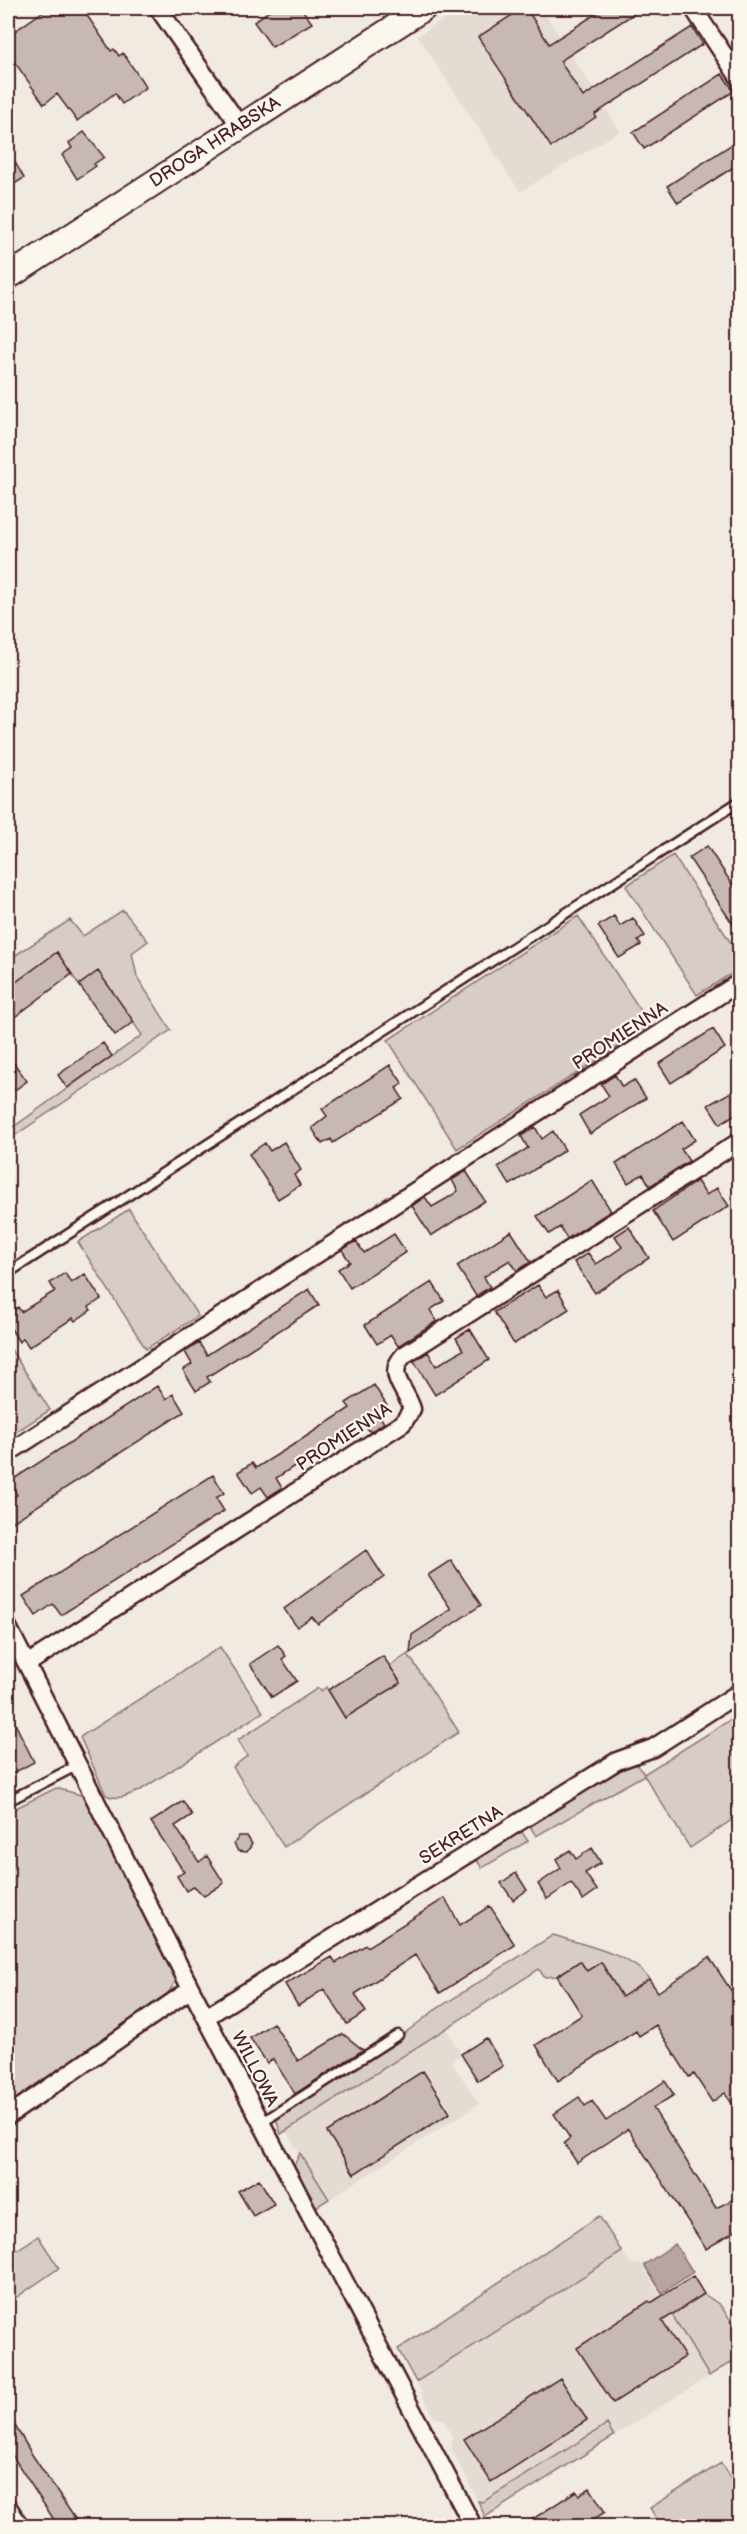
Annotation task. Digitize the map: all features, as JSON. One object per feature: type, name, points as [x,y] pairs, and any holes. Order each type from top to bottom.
[{"type":"street","points":[[158,8],[240,126]]},
{"type":"street","name":"DROGA HRABSKA","points":[[8,277],[424,8]]},
{"type":"street","points":[[693,8],[740,79]]},
{"type":"street","name":"PROMIENNA","points":[[8,1453],[740,982]]},
{"type":"street","name":"PROMIENNA","points":[[27,1665],[403,1423],[412,1408],[395,1375],[396,1366],[404,1355],[740,1141]]},
{"type":"street","name":"WILLOWA","points":[[8,1628],[191,1989],[473,2526]]},
{"type":"street","name":"SEKRETNA","points":[[206,2017],[617,1761],[653,1748],[740,1692]]},
{"type":"street","points":[[8,2116],[191,1989]]},
{"type":"street","points":[[8,2507],[20,2526]]},
{"type":"lane","points":[[8,1273],[740,801]]},
{"type":"lane","points":[[8,1801],[78,1765]]},
{"type":"lane","points":[[261,2123],[398,2035]]},
{"type":"shaded area","points":[[461,8],[541,8],[620,131],[520,192],[418,36]]},
{"type":"shaded area","points":[[673,855],[739,955],[739,969],[697,995],[626,886]]},
{"type":"shaded area","points":[[123,910],[148,941],[132,953],[137,977],[171,1030],[8,1140],[8,1131],[142,1035],[98,972],[79,985],[57,952],[8,988],[8,960],[70,920],[83,936]]},
{"type":"shaded area","points":[[578,916],[651,1026],[457,1149],[388,1040]]},
{"type":"shaded area","points":[[129,1209],[198,1316],[146,1349],[78,1242]]},
{"type":"shaded area","points":[[8,1345],[50,1410],[8,1437]]},
{"type":"shaded area","points":[[220,1647],[263,1712],[139,1791],[119,1797],[106,1795],[80,1737]]},
{"type":"shaded area","points":[[408,1654],[459,1732],[284,1847],[233,1767],[247,1756],[238,1740],[318,1688],[321,1691],[326,1687],[345,1718],[400,1683],[390,1666]]},
{"type":"shaded area","points":[[733,1718],[739,1728],[739,1815],[690,1848],[644,1775],[536,1836],[530,1826],[538,1815],[634,1761],[644,1774]]},
{"type":"shaded area","points":[[56,1788],[84,1796],[178,1978],[168,1993],[8,2105],[8,1812]]},
{"type":"shaded area","points":[[521,1831],[528,1841],[482,1868],[474,1856],[511,1833]]},
{"type":"shaded area","points":[[553,1935],[619,1956],[641,1970],[649,1979],[622,1997],[601,1962],[587,1971],[580,1961],[557,1976],[544,1977],[539,1969],[281,2134],[276,2118],[384,2049],[435,2010]]},
{"type":"shaded area","points":[[446,2029],[461,2054],[451,2061],[479,2104],[329,2199],[286,2131]]},
{"type":"shaded area","points":[[300,2153],[329,2199],[316,2207],[294,2166]]},
{"type":"shaded area","points":[[599,2216],[622,2252],[416,2382],[398,2349]]},
{"type":"shaded area","points":[[38,2236],[59,2268],[8,2303],[8,2256]]},
{"type":"shaded area","points":[[675,2244],[693,2272],[662,2293],[644,2265]]},
{"type":"shaded area","points":[[622,2252],[631,2264],[641,2264],[709,2376],[614,2436],[607,2425],[483,2503],[478,2501],[451,2448],[453,2438],[444,2420],[434,2417],[416,2382]]},
{"type":"shaded area","points":[[704,2294],[720,2305],[739,2332],[739,2357],[709,2376],[668,2308],[684,2306]]},
{"type":"shaded area","points":[[607,2424],[614,2436],[485,2517],[478,2501],[483,2502]]},
{"type":"shaded area","points":[[721,2463],[739,2493],[739,2526],[661,2526],[650,2508]]},
{"type":"building","points":[[48,8],[82,8],[111,51],[114,49],[119,56],[123,53],[146,87],[122,104],[115,93],[77,121],[57,94],[44,104],[14,61],[8,66],[8,36]]},
{"type":"building","points":[[273,8],[301,8],[312,23],[272,47],[254,22]]},
{"type":"building","points":[[526,8],[549,44],[605,8],[643,8],[560,61],[583,97],[692,27],[703,44],[595,114],[596,117],[551,147],[478,37]]},
{"type":"building","points":[[722,74],[734,91],[644,149],[633,132]]},
{"type":"building","points":[[84,132],[104,157],[94,164],[96,166],[77,179],[62,155],[72,148],[69,143]]},
{"type":"building","points":[[740,139],[740,163],[678,203],[667,186]]},
{"type":"building","points":[[8,150],[24,178],[8,188]]},
{"type":"building","points":[[707,846],[740,896],[740,935],[689,858]]},
{"type":"building","points":[[614,916],[620,926],[633,918],[645,936],[638,941],[641,945],[619,958],[598,926]]},
{"type":"building","points":[[57,952],[72,974],[8,1022],[8,988]]},
{"type":"building","points":[[98,971],[134,1022],[115,1035],[79,985]]},
{"type":"building","points":[[713,1029],[725,1048],[671,1083],[659,1064]]},
{"type":"building","points":[[103,1043],[112,1056],[67,1088],[58,1075]]},
{"type":"building","points":[[8,1055],[27,1081],[8,1095]]},
{"type":"building","points":[[390,1065],[403,1084],[396,1088],[403,1099],[333,1143],[331,1139],[322,1144],[312,1128],[327,1116],[322,1109]]},
{"type":"building","points":[[615,1075],[622,1087],[634,1080],[646,1098],[590,1134],[579,1115],[609,1096],[601,1084]]},
{"type":"building","points":[[740,1087],[740,1111],[720,1124],[708,1105]]},
{"type":"building","points":[[683,1121],[695,1140],[681,1149],[689,1161],[650,1186],[643,1174],[628,1183],[616,1164]]},
{"type":"building","points":[[535,1127],[542,1139],[553,1131],[565,1150],[510,1185],[498,1167],[528,1148],[521,1136]]},
{"type":"building","points":[[284,1142],[301,1170],[294,1175],[300,1185],[278,1199],[249,1154],[265,1143],[270,1151]]},
{"type":"building","points":[[466,1171],[485,1201],[431,1236],[412,1206],[425,1197],[432,1207],[446,1199],[458,1191],[452,1180]]},
{"type":"building","points":[[592,1180],[611,1211],[567,1239],[560,1227],[549,1234],[537,1216]]},
{"type":"building","points":[[697,1181],[706,1195],[717,1188],[729,1206],[673,1242],[653,1211]]},
{"type":"building","points":[[629,1227],[649,1258],[595,1293],[574,1262],[588,1253],[596,1264],[609,1256],[622,1247],[615,1236]]},
{"type":"building","points":[[511,1231],[531,1262],[517,1271],[510,1260],[497,1268],[484,1277],[490,1287],[476,1296],[457,1266]]},
{"type":"building","points":[[394,1234],[406,1252],[350,1288],[338,1269],[350,1262],[342,1250],[356,1241],[364,1253]]},
{"type":"building","points":[[65,1273],[71,1283],[85,1274],[101,1299],[89,1307],[91,1310],[75,1321],[73,1318],[29,1347],[23,1338],[19,1342],[8,1324],[8,1314],[18,1307],[21,1312],[55,1291],[50,1283]]},
{"type":"building","points":[[432,1282],[444,1301],[430,1310],[437,1321],[398,1346],[391,1335],[377,1344],[365,1325]]},
{"type":"building","points":[[538,1285],[546,1297],[558,1290],[569,1309],[514,1344],[494,1312]]},
{"type":"building","points":[[309,1289],[319,1305],[207,1377],[210,1382],[196,1391],[183,1370],[192,1364],[185,1352],[199,1343],[207,1355]]},
{"type":"building","points":[[470,1329],[489,1360],[435,1395],[414,1361],[428,1352],[436,1366],[463,1350],[456,1338]]},
{"type":"building","points":[[374,1385],[387,1406],[377,1412],[384,1423],[370,1432],[363,1422],[333,1441],[276,1478],[282,1488],[268,1497],[261,1487],[252,1493],[238,1472],[252,1463],[256,1468],[296,1443],[350,1408],[346,1403]]},
{"type":"building","points":[[157,1386],[166,1399],[173,1394],[184,1412],[8,1525],[8,1500],[17,1495],[9,1482]]},
{"type":"building","points":[[213,1475],[224,1493],[216,1498],[224,1511],[61,1615],[53,1604],[36,1616],[23,1596]]},
{"type":"building","points":[[366,1550],[384,1577],[318,1624],[312,1617],[297,1627],[284,1609]]},
{"type":"building","points":[[451,1560],[481,1605],[410,1653],[412,1635],[451,1609],[428,1575]]},
{"type":"building","points":[[278,1645],[286,1656],[282,1659],[297,1681],[272,1697],[250,1664]]},
{"type":"building","points":[[383,1656],[401,1683],[345,1718],[328,1690]]},
{"type":"building","points":[[8,1709],[34,1762],[8,1776]]},
{"type":"building","points":[[183,1801],[192,1815],[175,1826],[199,1862],[207,1856],[224,1883],[204,1896],[194,1886],[186,1891],[177,1876],[184,1872],[151,1822]]},
{"type":"building","points":[[239,1836],[247,1836],[252,1844],[247,1852],[238,1851],[234,1844]]},
{"type":"building","points":[[592,1848],[601,1863],[585,1873],[597,1890],[583,1900],[571,1883],[547,1899],[538,1884],[561,1868],[556,1859],[570,1850],[576,1859]]},
{"type":"building","points":[[516,1873],[527,1890],[513,1900],[501,1883]]},
{"type":"building","points":[[445,1898],[460,1925],[490,1906],[515,1945],[440,1993],[415,1955],[355,1994],[366,2012],[347,2024],[324,1989],[298,2006],[285,1984],[332,1957],[336,1963],[366,1945],[367,1947]]},
{"type":"building","points":[[709,1957],[740,2004],[740,2116],[725,2093],[712,2102],[694,2074],[689,2077],[656,2025],[639,2036],[636,2031],[558,2081],[536,2045],[582,2015],[557,1976],[580,1961],[587,1971],[601,1962],[622,1997],[649,1979],[658,1992]]},
{"type":"building","points":[[273,2023],[298,2061],[343,2034],[363,2050],[295,2094],[273,2059],[267,2063],[250,2038]]},
{"type":"building","points":[[486,2038],[503,2066],[478,2081],[461,2054]]},
{"type":"building","points":[[423,2071],[450,2113],[354,2174],[327,2132]]},
{"type":"building","points":[[665,2081],[674,2095],[653,2108],[716,2208],[740,2196],[740,2228],[706,2249],[628,2129],[577,2163],[564,2143],[570,2138],[554,2114],[579,2097],[585,2106],[592,2101],[606,2121]]},
{"type":"building","points":[[259,2179],[274,2204],[253,2216],[238,2191]]},
{"type":"building","points":[[693,2276],[704,2294],[662,2321],[685,2357],[613,2403],[577,2348],[649,2301],[651,2303]]},
{"type":"building","points":[[560,2378],[587,2420],[491,2482],[464,2439]]},
{"type":"building","points":[[8,2414],[80,2526],[58,2526],[12,2455],[8,2458]]},
{"type":"building","points":[[590,2488],[605,2512],[583,2526],[522,2526],[576,2491],[579,2495]]}]
